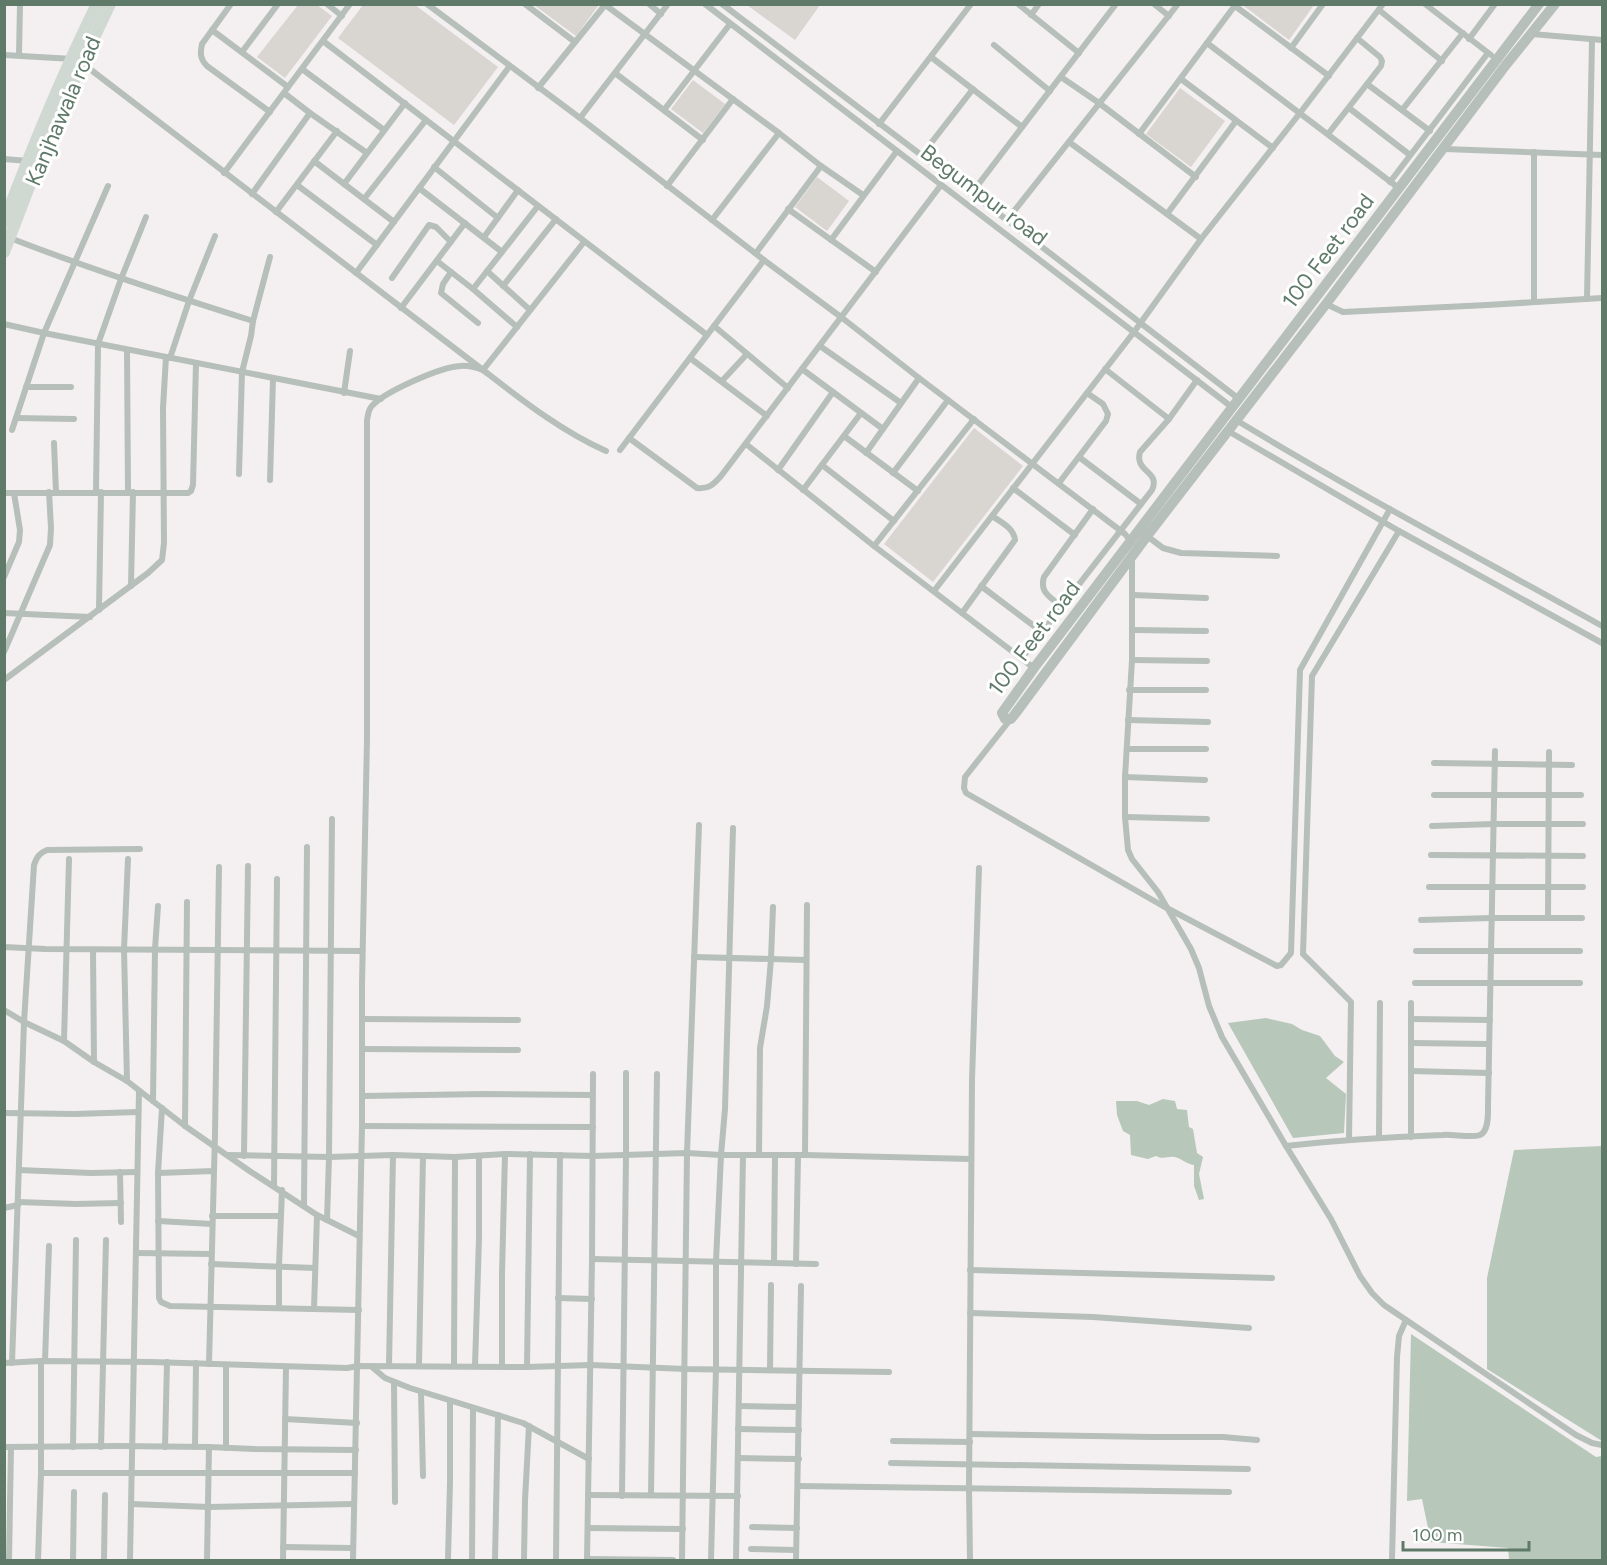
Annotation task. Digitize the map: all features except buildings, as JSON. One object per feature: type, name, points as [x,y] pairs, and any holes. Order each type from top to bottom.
[{"type":"main road","name":"Kanjhawala road","points":[[4,222],[33,162],[76,61],[97,4]]},
{"type":"main road","name":"Kanjhawala road","points":[[76,61],[110,4]]},
{"type":"main road","name":"Kanjhawala road","points":[[4,252],[33,162]]},
{"type":"street","points":[[20,55],[21,4]]},
{"type":"street","points":[[231,4],[202,44],[200,51],[203,61],[270,112]]},
{"type":"street","points":[[242,52],[278,4]]},
{"type":"street","points":[[327,4],[342,16]]},
{"type":"street","points":[[224,173],[350,4]]},
{"type":"street","points":[[428,4],[842,317],[1132,541],[1132,660],[1125,777],[1128,850],[1132,859],[1158,892],[1191,948],[1209,1006],[1222,1037],[1371,1293],[1384,1305],[1576,1435],[1602,1445]]},
{"type":"street","points":[[525,4],[575,42]]},
{"type":"street","points":[[649,4],[661,14]]},
{"type":"street","points":[[580,118],[668,4]]},
{"type":"street","name":"Begumpur road","points":[[705,4],[1197,380],[1239,409]]},
{"type":"street","name":"Begumpur road","points":[[722,4],[1140,323],[1239,409]]},
{"type":"street","points":[[879,124],[971,4]]},
{"type":"street","points":[[1018,4],[1079,53]]},
{"type":"street","points":[[1031,15],[1039,4]]},
{"type":"street","points":[[971,194],[1116,4]]},
{"type":"street","points":[[1154,4],[1169,16]]},
{"type":"street","points":[[1007,220],[1178,4]]},
{"type":"street","points":[[1291,48],[1323,4]]},
{"type":"street","points":[[1390,182],[1430,130],[1497,60],[1425,4]]},
{"type":"street","points":[[1469,39],[1495,4]]},
{"type":"street","name":"100 Feet road","points":[[1539,4],[1400,189],[1239,409],[1228,431],[1011,719],[1005,718],[1002,713],[1034,668],[1132,541],[1239,409],[1326,304],[1444,149],[1497,60],[1532,34],[1555,4]]},
{"type":"street","points":[[538,88],[605,5],[863,195]]},
{"type":"street","points":[[1139,134],[1235,5],[1329,76]]},
{"type":"street","points":[[934,591],[1134,332],[1201,239],[1381,7],[1442,60]]},
{"type":"street","points":[[664,110],[730,24]]},
{"type":"street","points":[[212,30],[242,52],[310,113],[367,153]]},
{"type":"street","points":[[1402,110],[1463,33]]},
{"type":"street","points":[[1532,34],[1602,40]]},
{"type":"street","points":[[1328,134],[1381,66],[1382,61],[1377,53],[1358,38]]},
{"type":"street","points":[[1587,299],[1592,40]]},
{"type":"street","points":[[323,41],[707,335]]},
{"type":"street","points":[[1208,43],[1400,189]]},
{"type":"street","points":[[994,45],[1050,91]]},
{"type":"street","points":[[4,55],[76,61],[538,412],[606,451]]},
{"type":"street","points":[[931,57],[1022,127]]},
{"type":"street","points":[[356,273],[509,67]]},
{"type":"street","points":[[302,69],[384,130]]},
{"type":"street","points":[[615,73],[703,140]]},
{"type":"street","points":[[1060,77],[1099,103],[1196,177]]},
{"type":"street","points":[[1181,79],[1273,148]]},
{"type":"street","points":[[1367,84],[1430,130]]},
{"type":"street","points":[[921,156],[973,89]]},
{"type":"street","points":[[667,186],[733,99]]},
{"type":"street","points":[[344,184],[405,103]]},
{"type":"street","points":[[1349,108],[1410,156]]},
{"type":"street","points":[[252,194],[310,113]]},
{"type":"street","points":[[364,200],[426,120]]},
{"type":"street","points":[[1167,214],[1236,121]]},
{"type":"street","points":[[276,212],[337,131]]},
{"type":"street","points":[[712,220],[779,133]]},
{"type":"street","points":[[1069,142],[1201,239]]},
{"type":"street","points":[[1444,149],[1602,156]]},
{"type":"street","points":[[831,240],[897,152]]},
{"type":"street","points":[[1534,152],[1534,302]]},
{"type":"street","points":[[4,159],[33,162]]},
{"type":"street","points":[[314,161],[394,222]]},
{"type":"street","points":[[756,253],[821,166]]},
{"type":"street","points":[[434,167],[498,218]]},
{"type":"street","points":[[297,185],[377,245]]},
{"type":"street","points":[[629,438],[697,488],[712,487],[941,185]]},
{"type":"street","points":[[12,430],[44,333],[108,186]]},
{"type":"street","points":[[419,188],[502,252]]},
{"type":"street","points":[[484,237],[518,190]]},
{"type":"street","points":[[473,289],[538,206]]},
{"type":"street","points":[[788,209],[876,272]]},
{"type":"street","points":[[984,218],[991,209]]},
{"type":"street","points":[[99,609],[98,344],[146,217]]},
{"type":"street","points":[[503,286],[556,219]]},
{"type":"street","points":[[401,308],[465,223]]},
{"type":"street","points":[[392,278],[429,225],[436,227],[451,242]]},
{"type":"street","points":[[4,680],[131,586],[162,560],[164,543],[163,408],[168,358],[215,236]]},
{"type":"street","points":[[10,238],[74,263],[253,321]]},
{"type":"street","points":[[483,370],[584,242]]},
{"type":"street","points":[[239,474],[242,372],[270,257]]},
{"type":"street","points":[[620,450],[764,260]]},
{"type":"street","points":[[436,261],[517,327]]},
{"type":"street","points":[[487,271],[530,310]]},
{"type":"street","points":[[451,272],[442,284],[441,293],[478,323]]},
{"type":"street","points":[[1326,304],[1343,312],[1602,298]]},
{"type":"street","points":[[4,324],[381,399]]},
{"type":"street","points":[[714,326],[788,388]]},
{"type":"street","points":[[820,346],[901,403]]},
{"type":"street","points":[[127,350],[131,586]]},
{"type":"street","points":[[344,393],[350,351]]},
{"type":"street","points":[[722,381],[747,354]]},
{"type":"street","points":[[690,358],[767,416]]},
{"type":"street","points":[[4,493],[188,493],[193,485],[196,363]]},
{"type":"street","points":[[353,1560],[363,1096],[362,951],[367,750],[367,420],[372,406],[414,381],[441,370],[459,366],[472,366],[483,370]]},
{"type":"street","points":[[802,369],[883,429]]},
{"type":"street","points":[[1105,369],[1169,419]]},
{"type":"street","points":[[866,453],[919,378]]},
{"type":"street","points":[[270,480],[273,379]]},
{"type":"street","points":[[1022,658],[1152,490],[1154,480],[1142,467],[1139,458],[1144,446],[1169,419],[1197,380]]},
{"type":"street","points":[[26,387],[71,387]]},
{"type":"street","points":[[778,470],[833,392]]},
{"type":"street","points":[[1059,483],[1106,421],[1107,414],[1103,404],[1087,393]]},
{"type":"street","points":[[893,473],[948,399]]},
{"type":"street","points":[[1239,409],[1390,509],[1602,626]]},
{"type":"street","points":[[803,490],[861,412]]},
{"type":"street","points":[[16,418],[74,419]]},
{"type":"street","points":[[874,546],[974,419]]},
{"type":"street","points":[[1228,431],[1383,522],[1602,643]]},
{"type":"street","points":[[843,436],[918,491]]},
{"type":"street","points":[[4,652],[50,546],[54,443]]},
{"type":"street","points":[[746,444],[874,546],[1034,668]]},
{"type":"street","points":[[1078,457],[1141,504]]},
{"type":"street","points":[[822,465],[894,521]]},
{"type":"street","points":[[1013,489],[1075,535]]},
{"type":"street","points":[[4,578],[19,542],[20,530],[14,493]]},
{"type":"street","points":[[1062,607],[1043,591],[1044,577],[1093,509]]},
{"type":"street","points":[[1011,719],[966,777],[964,788],[966,793],[1168,908],[1277,966],[1281,965],[1291,953],[1300,670],[1390,509]]},
{"type":"street","points":[[962,613],[1015,540],[1016,536],[1010,528],[992,516]]},
{"type":"street","points":[[1349,1140],[1351,1002],[1304,954],[1312,676],[1399,531]]},
{"type":"street","points":[[1147,536],[1163,548],[1180,553],[1277,556]]},
{"type":"street","points":[[981,586],[1042,632]]},
{"type":"street","points":[[1133,594],[1206,598]]},
{"type":"street","points":[[4,613],[90,617]]},
{"type":"street","points":[[1132,630],[1206,631]]},
{"type":"street","points":[[1132,660],[1207,661]]},
{"type":"street","points":[[1129,690],[1206,690]]},
{"type":"street","points":[[1128,720],[1208,722]]},
{"type":"street","points":[[1127,749],[1206,749]]},
{"type":"street","points":[[1286,1146],[1379,1138],[1481,1134],[1484,1131],[1487,1124],[1489,1073],[1495,751]]},
{"type":"street","points":[[1548,918],[1549,752]]},
{"type":"street","points":[[1434,764],[1572,765]]},
{"type":"street","points":[[1125,777],[1205,780]]},
{"type":"street","points":[[1434,795],[1581,795]]},
{"type":"street","points":[[1125,817],[1207,819]]},
{"type":"street","points":[[327,1220],[332,819]]},
{"type":"street","points":[[1432,826],[1583,824]]},
{"type":"street","points":[[682,1560],[687,1153],[699,825]]},
{"type":"street","points":[[711,1560],[716,1369],[716,1261],[725,1108],[733,828]]},
{"type":"street","points":[[304,1206],[307,847]]},
{"type":"street","points":[[140,849],[58,849],[48,850],[36,857],[24,1022],[18,1203],[8,1363],[167,1362],[347,1368],[358,1366],[591,1365],[889,1372]]},
{"type":"street","points":[[1431,855],[1583,856]]},
{"type":"street","points":[[64,1041],[69,859]]},
{"type":"street","points":[[126,1082],[124,949],[128,859]]},
{"type":"street","points":[[244,1156],[249,866]]},
{"type":"street","points":[[209,1364],[219,867]]},
{"type":"street","points":[[970,1560],[972,1080],[979,868]]},
{"type":"street","points":[[274,1186],[277,879]]},
{"type":"street","points":[[1429,887],[1582,887]]},
{"type":"street","points":[[185,1126],[187,902]]},
{"type":"street","points":[[796,1264],[807,905]]},
{"type":"street","points":[[153,1101],[155,949],[158,906]]},
{"type":"street","points":[[759,1155],[760,1048],[767,1006],[773,907]]},
{"type":"street","points":[[1421,920],[1582,918]]},
{"type":"street","points":[[4,947],[93,950],[362,951]]},
{"type":"street","points":[[93,950],[94,1062]]},
{"type":"street","points":[[1416,951],[1580,951]]},
{"type":"street","points":[[694,957],[806,960]]},
{"type":"street","points":[[1415,983],[1580,983]]},
{"type":"street","points":[[1379,1138],[1380,1003]]},
{"type":"street","points":[[1411,1003],[1411,1137]]},
{"type":"street","points":[[4,1010],[64,1041],[139,1091],[251,1172],[282,1190],[317,1215],[359,1236]]},
{"type":"street","points":[[362,1019],[518,1020]]},
{"type":"street","points":[[1411,1019],[1490,1020]]},
{"type":"street","points":[[1411,1043],[1489,1044]]},
{"type":"street","points":[[362,1049],[518,1050]]},
{"type":"street","points":[[1411,1071],[1489,1073]]},
{"type":"street","points":[[593,1074],[587,1560],[674,1560]]},
{"type":"street","points":[[622,1496],[626,1074]]},
{"type":"street","points":[[651,1496],[657,1074]]},
{"type":"street","points":[[130,1560],[139,1091]]},
{"type":"street","points":[[363,1096],[592,1095]]},
{"type":"street","points":[[162,1108],[158,1173],[159,1298],[161,1302],[170,1306],[359,1310]]},
{"type":"street","points":[[4,1113],[138,1112]]},
{"type":"street","points":[[362,1126],[593,1127]]},
{"type":"street","points":[[228,1155],[455,1157],[505,1154],[593,1156],[687,1153],[972,1160]]},
{"type":"street","points":[[502,1366],[505,1154]]},
{"type":"street","points":[[527,1367],[530,1154]]},
{"type":"street","points":[[389,1366],[393,1155]]},
{"type":"street","points":[[556,1560],[560,1155]]},
{"type":"street","points":[[736,1560],[743,1155]]},
{"type":"street","points":[[774,1263],[775,1155]]},
{"type":"street","points":[[419,1366],[423,1156]]},
{"type":"street","points":[[475,1366],[479,1156]]},
{"type":"street","points":[[454,1366],[455,1157]]},
{"type":"street","points":[[19,1170],[137,1172]]},
{"type":"street","points":[[158,1173],[214,1171]]},
{"type":"street","points":[[120,1172],[121,1222]]},
{"type":"street","points":[[279,1308],[282,1190]]},
{"type":"street","points":[[4,1208],[18,1203],[121,1203]]},
{"type":"street","points":[[314,1309],[317,1215]]},
{"type":"street","points":[[212,1216],[280,1216]]},
{"type":"street","points":[[158,1221],[212,1224]]},
{"type":"street","points":[[73,1447],[76,1240]]},
{"type":"street","points":[[101,1447],[106,1240]]},
{"type":"street","points":[[38,1560],[43,1361],[49,1246]]},
{"type":"street","points":[[136,1253],[211,1254]]},
{"type":"street","points":[[592,1259],[816,1264]]},
{"type":"street","points":[[211,1264],[315,1268]]},
{"type":"street","points":[[970,1270],[1272,1278]]},
{"type":"street","points":[[770,1370],[771,1285]]},
{"type":"street","points":[[796,1560],[801,1286]]},
{"type":"street","points":[[558,1298],[592,1299]]},
{"type":"street","points":[[970,1313],[1094,1317],[1249,1328]]},
{"type":"street","points":[[1392,1560],[1397,1351],[1399,1336],[1406,1320]]},
{"type":"street","points":[[165,1447],[167,1362]]},
{"type":"street","points":[[195,1447],[196,1363]]},
{"type":"street","points":[[226,1365],[226,1448]]},
{"type":"street","points":[[283,1560],[286,1367]]},
{"type":"street","points":[[372,1367],[394,1382],[529,1426],[589,1459]]},
{"type":"street","points":[[394,1382],[395,1502]]},
{"type":"street","points":[[422,1392],[423,1476]]},
{"type":"street","points":[[448,1560],[450,1401]]},
{"type":"street","points":[[739,1406],[799,1407]]},
{"type":"street","points":[[472,1560],[473,1408]]},
{"type":"street","points":[[495,1560],[498,1415]]},
{"type":"street","points":[[285,1419],[357,1423]]},
{"type":"street","points":[[524,1560],[529,1426]]},
{"type":"street","points":[[738,1429],[799,1430]]},
{"type":"street","points":[[893,1441],[970,1438],[1153,1437],[1223,1437],[1257,1440]]},
{"type":"street","points":[[9,1560],[8,1447],[356,1450]]},
{"type":"street","points":[[207,1560],[209,1447]]},
{"type":"street","points":[[738,1458],[799,1459]]},
{"type":"street","points":[[891,1462],[1248,1469]]},
{"type":"street","points":[[41,1473],[355,1473]]},
{"type":"street","points":[[798,1486],[1230,1492]]},
{"type":"street","points":[[73,1560],[74,1492]]},
{"type":"street","points":[[104,1560],[105,1495]]},
{"type":"street","points":[[589,1496],[738,1496]]},
{"type":"street","points":[[131,1504],[209,1507],[353,1504]]},
{"type":"street","points":[[752,1527],[797,1528]]},
{"type":"street","points":[[588,1528],[682,1529]]},
{"type":"street","points":[[283,1547],[353,1548]]},
{"type":"street","points":[[751,1550],[796,1550]]},
{"type":"shaded area","points":[[596,4],[598,6],[576,36],[534,5]]},
{"type":"shaded area","points":[[1245,4],[1314,5],[1289,40],[1244,6]]},
{"type":"shaded area","points":[[298,5],[317,5],[332,16],[285,78],[257,57]]},
{"type":"shaded area","points":[[363,5],[415,5],[498,67],[454,125],[338,38]]},
{"type":"shaded area","points":[[747,5],[820,5],[795,40]]},
{"type":"shaded area","points":[[693,80],[725,104],[703,133],[671,109]]},
{"type":"shaded area","points":[[1180,88],[1225,121],[1191,167],[1146,134]]},
{"type":"shaded area","points":[[817,177],[849,201],[827,231],[795,207]]},
{"type":"shaded area","points":[[974,428],[1023,466],[933,582],[884,544]]},
{"type":"shaded area","points":[[1266,1018],[1292,1024],[1320,1036],[1335,1056],[1344,1062],[1326,1078],[1346,1094],[1344,1133],[1293,1138],[1228,1023]]},
{"type":"shaded area","points":[[1163,1099],[1175,1101],[1177,1109],[1187,1110],[1189,1127],[1193,1129],[1197,1153],[1203,1157],[1199,1174],[1204,1199],[1199,1200],[1194,1186],[1194,1165],[1175,1157],[1156,1156],[1148,1159],[1131,1155],[1130,1135],[1123,1131],[1117,1115],[1116,1101],[1137,1101],[1149,1105]]},
{"type":"shaded area","points":[[1602,1146],[1602,1441],[1487,1369],[1487,1278],[1514,1150]]},
{"type":"shaded area","points":[[1411,1334],[1596,1457],[1602,1456],[1602,1560],[1509,1560],[1508,1548],[1431,1542],[1422,1499],[1407,1501]]}]
